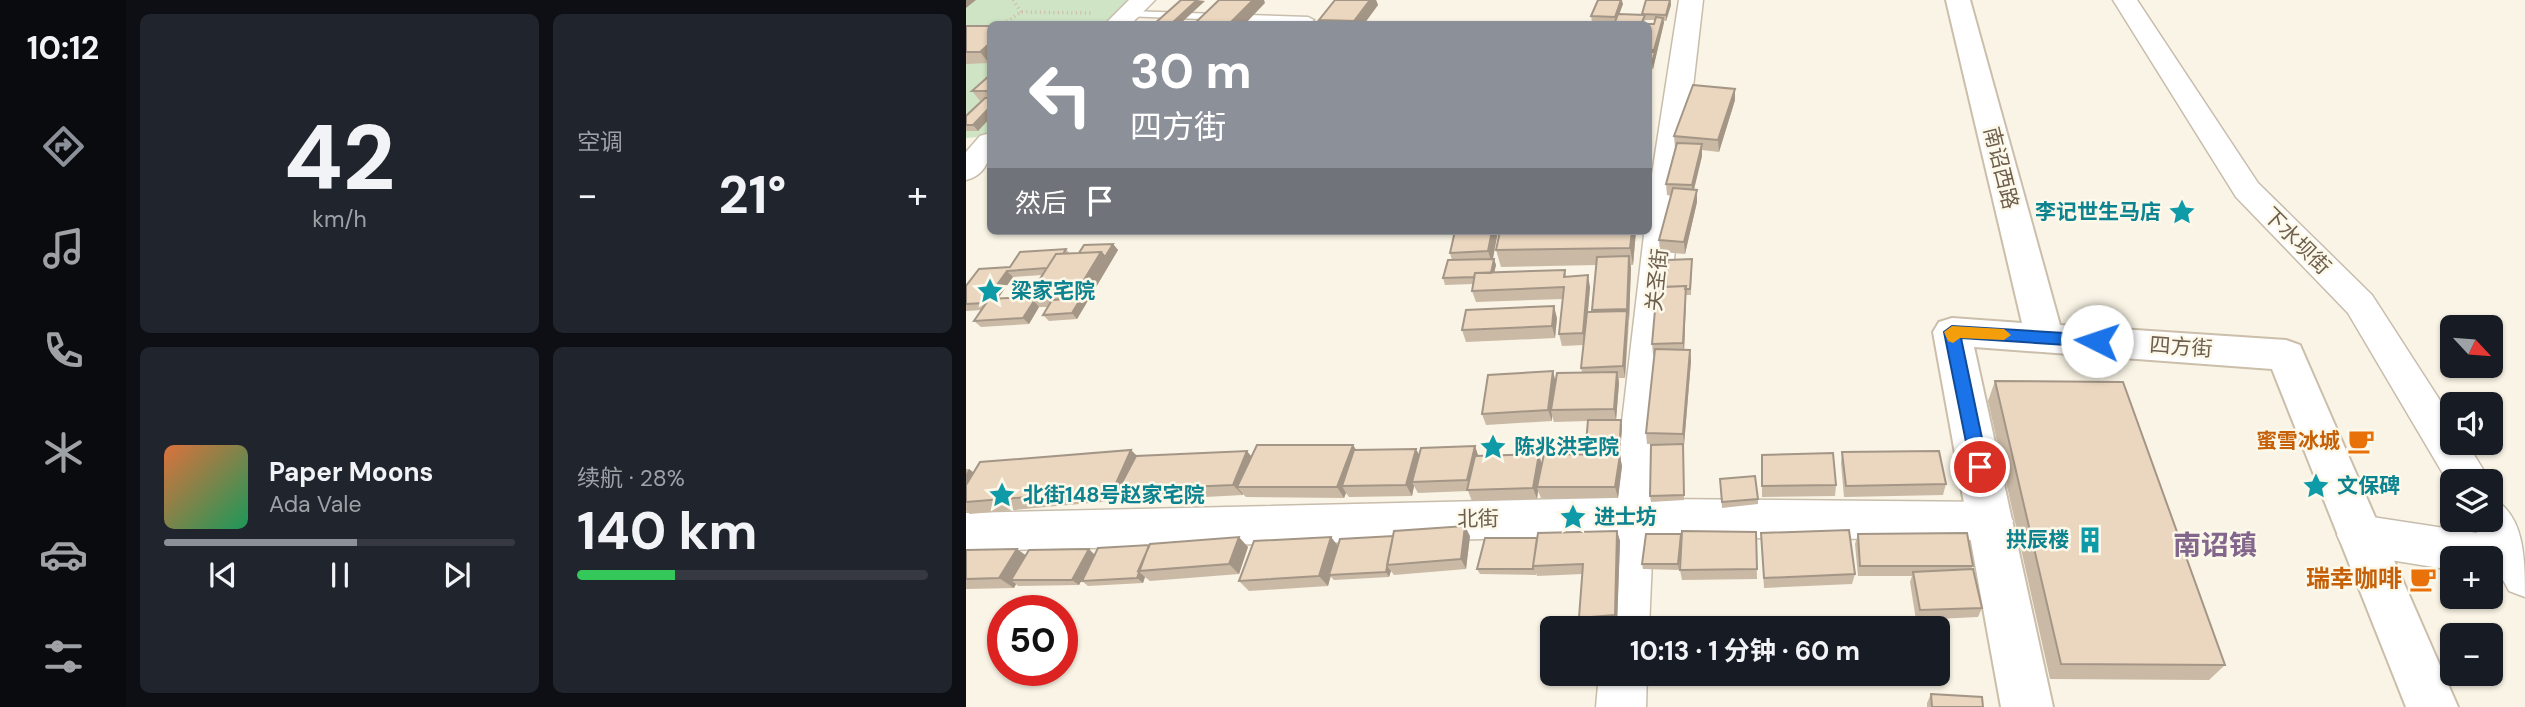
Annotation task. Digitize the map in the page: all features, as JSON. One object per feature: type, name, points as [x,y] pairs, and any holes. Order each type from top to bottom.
[{"type":"main road","name":"南诏西路","points":[[1958,0],[2043,337]]},
{"type":"main road","name":"四方街","points":[[2027,707],[1952,332],[2286,355],[2432,707]]},
{"type":"street","name":"关圣街","points":[[1627,616],[1661,122],[1690,0]]},
{"type":"street","name":"下水坝街","points":[[2125,0],[2246,190],[2360,304],[2462,469]]},
{"type":"street","points":[[966,142],[987,142]]},
{"type":"street","points":[[966,172],[987,146]]},
{"type":"street","name":"北街","points":[[966,531],[1632,518],[1991,521]]},
{"type":"street","points":[[2500,532],[2522,566]]},
{"type":"street","points":[[2359,535],[2522,566]]},
{"type":"street","points":[[1621,707],[1622,686]]},
{"type":"lane","points":[[1129,13],[1308,20]]},
{"type":"path","points":[[1013,0],[1021,12]]},
{"type":"path","points":[[1008,21],[1021,12],[1129,13]]},
{"type":"green space","points":[[966,0],[1135,0],[1112,21],[987,21],[987,136],[966,138]]},
{"type":"building","points":[[1181,0],[1197,0],[1174,21],[1157,21]]},
{"type":"building","points":[[1219,0],[1253,0],[1232,21],[1197,21]]},
{"type":"building","points":[[1335,0],[1370,0],[1354,21],[1319,20]]},
{"type":"building","points":[[1598,0],[1621,0],[1615,17],[1591,16]]},
{"type":"building","points":[[1646,0],[1670,0],[1666,15],[1642,14]]},
{"type":"building","points":[[1618,14],[1645,15],[1642,21],[1615,21]]},
{"type":"building","points":[[1656,17],[1663,18],[1652,50],[1652,24]]},
{"type":"building","points":[[966,26],[987,26],[987,46],[980,52],[966,52]]},
{"type":"building","points":[[987,78],[987,91],[972,91]]},
{"type":"building","points":[[1693,85],[1735,89],[1718,140],[1674,136]]},
{"type":"building","points":[[987,98],[987,110],[973,125],[966,125],[966,116]]},
{"type":"building","points":[[1677,143],[1702,144],[1692,185],[1666,184]]},
{"type":"building","points":[[1673,188],[1697,190],[1684,242],[1659,240]]},
{"type":"building","points":[[1454,235],[1491,235],[1488,251],[1450,253]]},
{"type":"building","points":[[1499,235],[1632,235],[1630,248],[1496,250]]},
{"type":"building","points":[[1113,244],[1105,257],[1101,252],[1079,253],[1084,245]]},
{"type":"building","points":[[1066,249],[1063,254],[1056,254],[1047,268],[1007,271],[984,303],[966,304],[966,286],[979,269],[1010,267],[1020,252]]},
{"type":"building","points":[[1101,252],[1076,293],[1029,296],[1056,254]]},
{"type":"building","points":[[1629,256],[1627,309],[1592,310],[1597,257]]},
{"type":"building","points":[[1494,259],[1491,273],[1475,273],[1474,277],[1443,278],[1448,260]]},
{"type":"building","points":[[1692,259],[1690,289],[1685,289],[1686,286],[1666,287],[1668,260]]},
{"type":"building","points":[[1565,270],[1564,277],[1588,275],[1583,333],[1559,334],[1564,287],[1472,291],[1475,273]]},
{"type":"building","points":[[1686,286],[1683,343],[1652,344],[1657,287]]},
{"type":"building","points":[[1030,297],[1034,301],[1023,318],[974,321],[989,299]]},
{"type":"building","points":[[1081,298],[1072,313],[1043,315],[1052,300]]},
{"type":"building","points":[[1554,306],[1552,326],[1462,330],[1466,310]]},
{"type":"building","points":[[1627,311],[1623,366],[1581,368],[1587,312]]},
{"type":"building","points":[[1655,349],[1690,350],[1683,434],[1646,433]]},
{"type":"building","points":[[1553,371],[1548,410],[1482,414],[1488,375]]},
{"type":"building","points":[[1617,372],[1614,409],[1551,410],[1557,373]]},
{"type":"building","name":"拱辰楼","points":[[1995,381],[2123,382],[2225,665],[2061,664]]},
{"type":"building","points":[[1588,420],[1621,420],[1619,454],[1585,455]]},
{"type":"building","points":[[1683,444],[1684,495],[1650,496],[1651,445]]},
{"type":"building","points":[[1257,445],[1353,445],[1337,487],[1237,487]]},
{"type":"building","points":[[1475,446],[1467,480],[1412,482],[1421,448]]},
{"type":"building","points":[[1416,449],[1406,485],[1342,486],[1354,450]]},
{"type":"building","points":[[1131,450],[1113,490],[966,502],[966,485],[980,462]]},
{"type":"building","points":[[1247,451],[1233,485],[1118,490],[1136,456]]},
{"type":"building","points":[[1939,451],[1946,484],[1846,486],[1842,452]]},
{"type":"building","points":[[1833,453],[1836,485],[1762,486],[1762,455]]},
{"type":"building","points":[[1539,454],[1533,488],[1467,490],[1475,456]]},
{"type":"building","points":[[1544,454],[1620,455],[1615,487],[1537,487]]},
{"type":"building","points":[[1755,476],[1758,499],[1722,502],[1720,479]]},
{"type":"building","points":[[1465,526],[1461,559],[1387,565],[1394,531]]},
{"type":"building","points":[[1849,530],[1855,574],[1764,578],[1761,533]]},
{"type":"building","points":[[1617,531],[1615,615],[1579,616],[1583,564],[1533,566],[1538,533]]},
{"type":"building","points":[[1682,531],[1756,532],[1757,569],[1680,570]]},
{"type":"building","points":[[1967,533],[1973,566],[1860,566],[1858,534]]},
{"type":"building","points":[[1646,534],[1681,534],[1678,564],[1642,564]]},
{"type":"building","points":[[1393,536],[1386,572],[1329,575],[1340,539]]},
{"type":"building","points":[[1239,537],[1229,564],[1138,571],[1150,544]]},
{"type":"building","points":[[1331,537],[1319,576],[1239,581],[1254,541]]},
{"type":"building","points":[[1485,538],[1537,538],[1533,569],[1477,569]]},
{"type":"building","points":[[1149,545],[1137,578],[1082,581],[1098,548]]},
{"type":"building","points":[[1017,549],[999,578],[966,579],[966,550]]},
{"type":"building","points":[[1089,549],[1072,580],[1011,580],[1029,550]]},
{"type":"building","points":[[1973,569],[1982,608],[1920,610],[1913,572]]},
{"type":"building","points":[[1931,694],[1982,697],[1983,707],[1932,707]]},
{"type":"slow traffic","points":[[1953,337],[1952,332],[2004,335]]},
{"type":"place","name":"李记世生马店","points":[[2182,212]]},
{"type":"place","name":"梁家宅院","points":[[990,291]]},
{"type":"place","name":"蜜雪冰城","points":[[2361,441]]},
{"type":"place","name":"陈兆洪宅院","points":[[1493,447]]},
{"type":"place","name":"文保碑","points":[[2316,486]]},
{"type":"place","name":"北街148号赵家宅院","points":[[1002,495]]},
{"type":"place","name":"进士坊","points":[[1573,517]]},
{"type":"place","name":"拱辰楼","points":[[2090,540]]},
{"type":"place","name":"瑞幸咖啡","points":[[2423,579]]},
{"type":"district","name":"南诏镇","points":[[2215,545]]},
{"type":"route","points":[[1980,467],[1952,332],[2097,341]]}]
